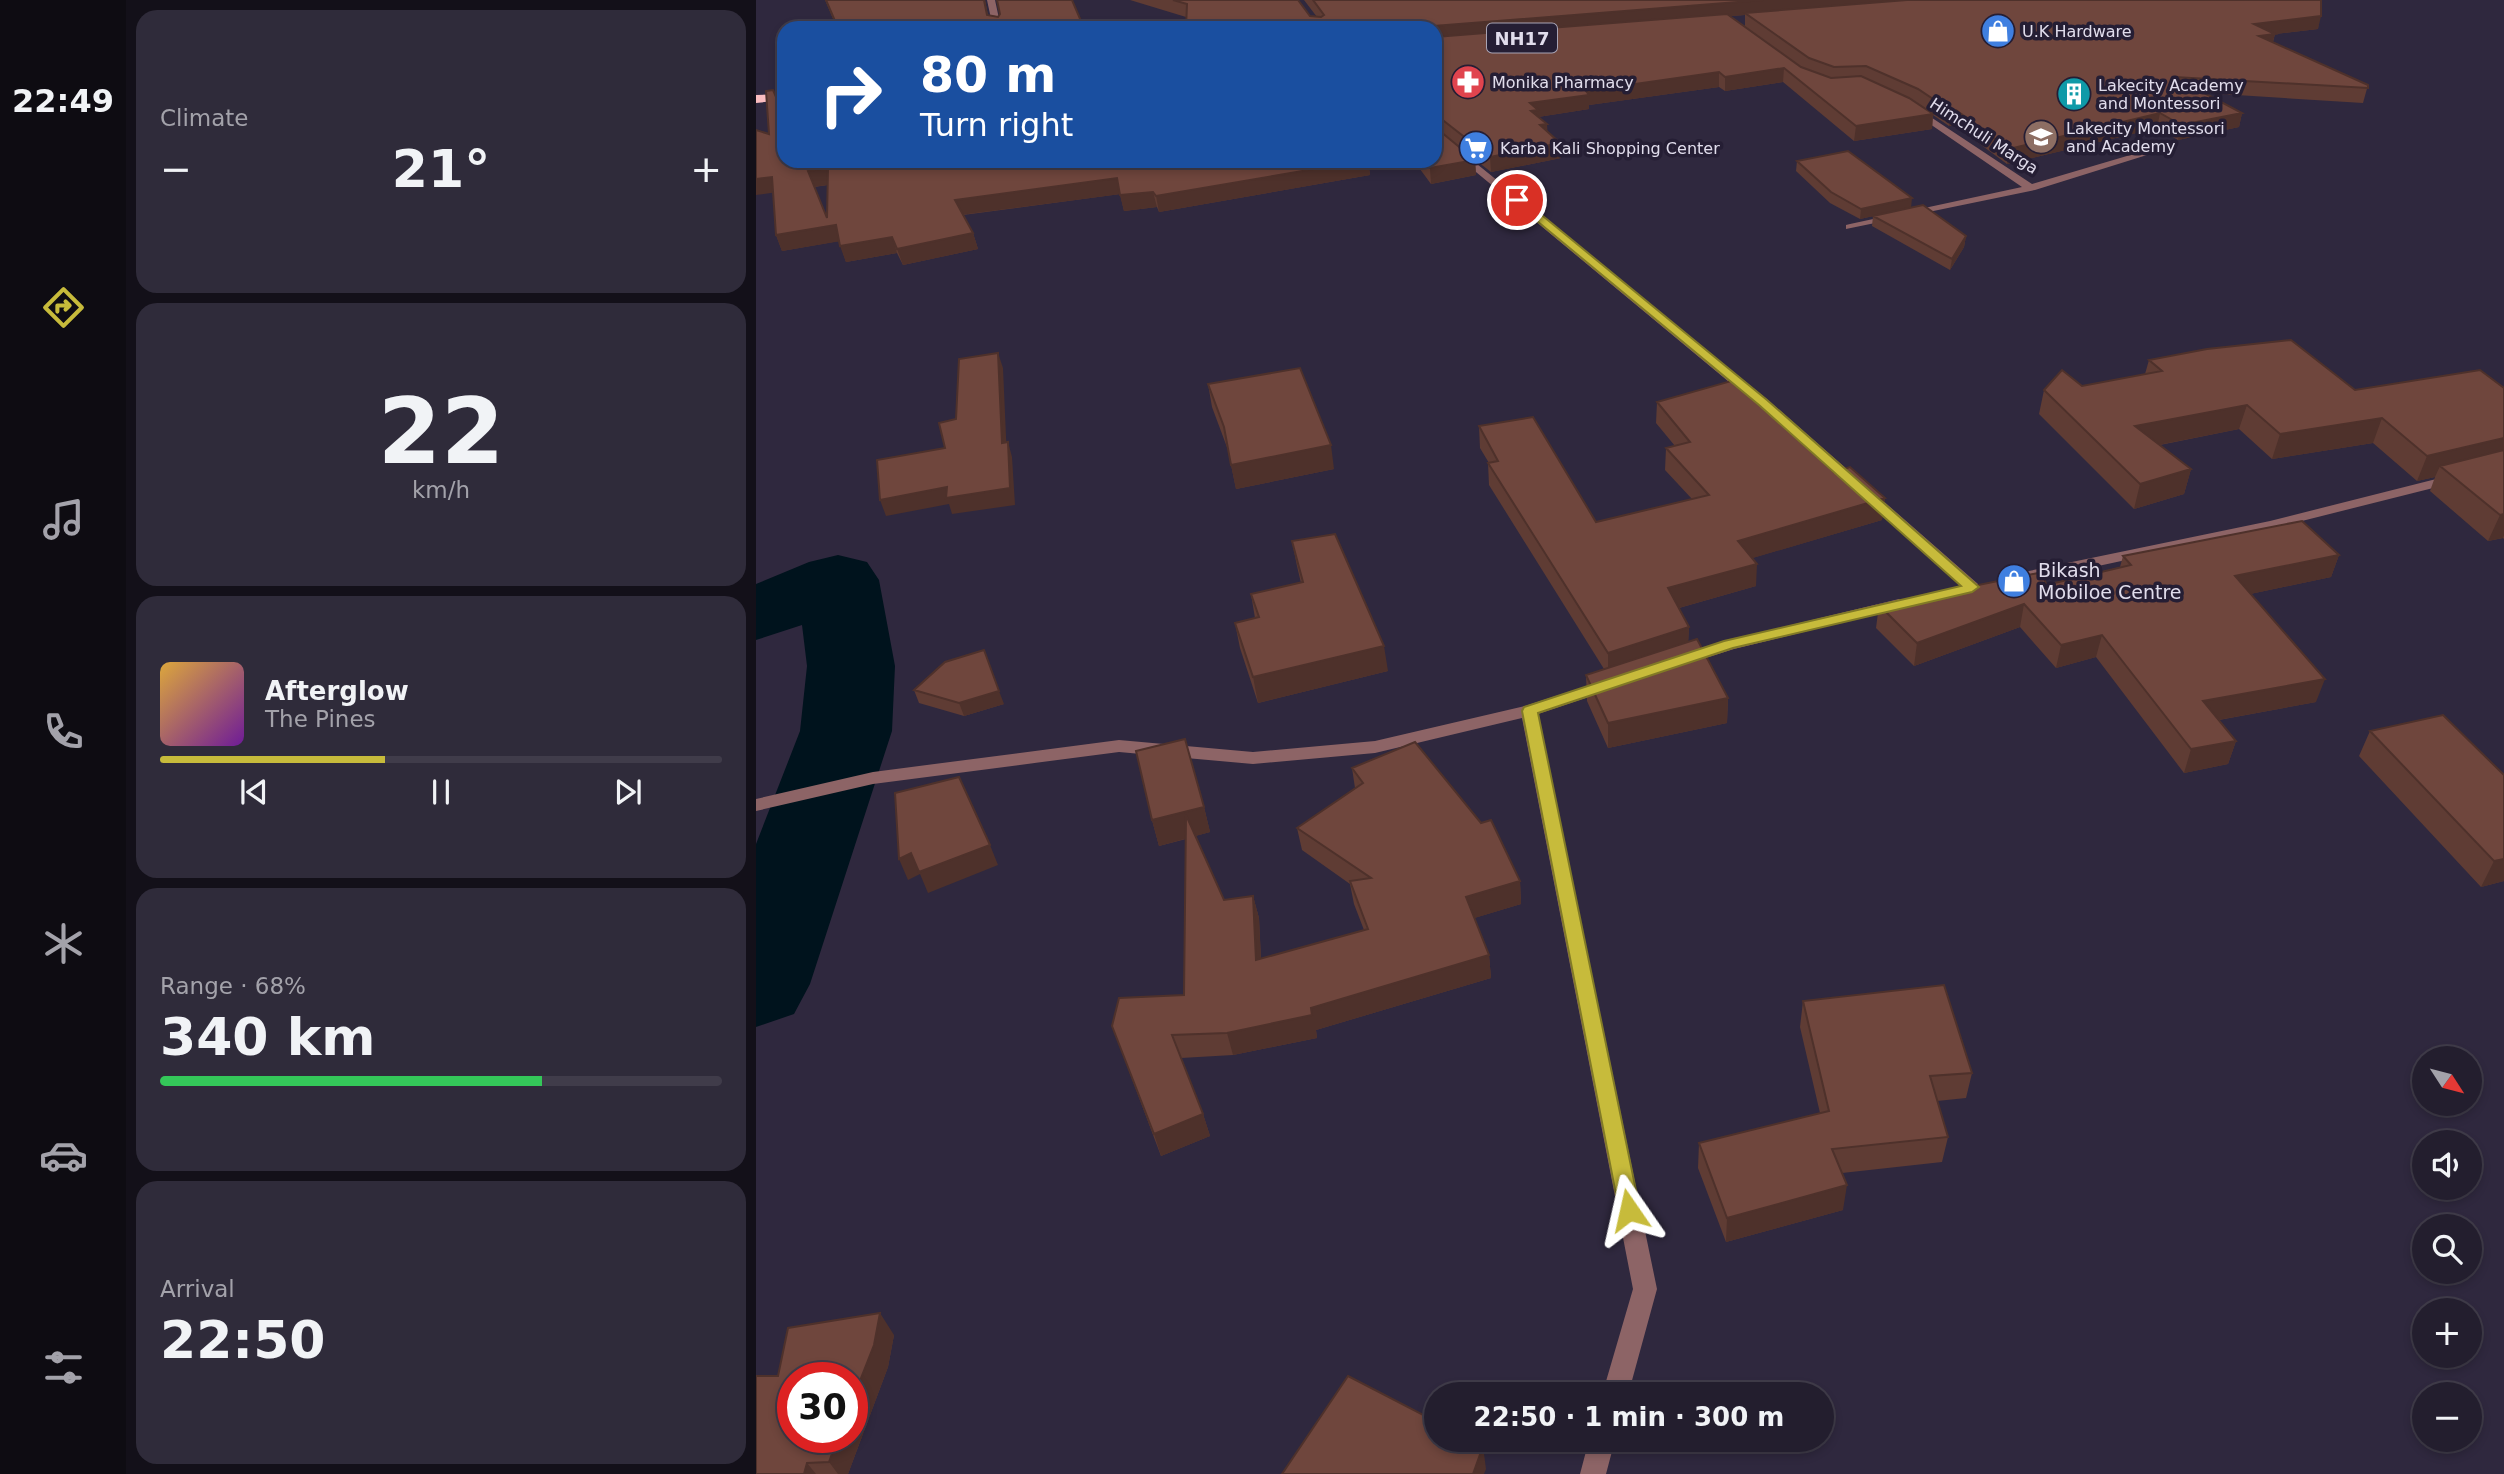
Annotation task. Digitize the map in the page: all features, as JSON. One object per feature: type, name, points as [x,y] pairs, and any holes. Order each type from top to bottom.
[{"type":"highway","points":[[756,100],[777,98]]},
{"type":"street","points":[[991,0],[996,21]]},
{"type":"street","name":"Himchuli Marga","points":[[1899,102],[1975,149],[2031,188],[2158,150]]},
{"type":"street","points":[[1442,139],[1986,585]]},
{"type":"street","points":[[1850,227],[2031,188]]},
{"type":"street","points":[[1945,594],[2270,525],[2470,474]]},
{"type":"street","points":[[1667,665],[1729,645],[1918,600]]},
{"type":"street","points":[[756,805],[873,778],[1119,746],[1252,758],[1375,747],[1529,711],[1629,678]]},
{"type":"street","points":[[1529,711],[1645,1289],[1619,1382]]},
{"type":"street","points":[[1593,1474],[1599,1452]]},
{"type":"building","points":[[826,0],[984,0],[987,15],[998,17],[1000,14],[997,0],[1072,0],[1081,21],[835,21]]},
{"type":"building","points":[[1173,0],[1298,0],[1310,16],[1321,17],[1324,15],[1313,0],[1763,0],[1442,25],[1442,21],[1186,21],[1187,4]]},
{"type":"building","points":[[1907,0],[2321,0],[2321,16],[2254,24],[2275,34],[2259,36],[2368,85],[2368,88],[2174,77],[2242,113],[2181,125],[2160,113],[2009,149],[1956,110],[1951,111],[1918,89],[1866,66],[1834,67],[1809,58],[1745,13]]},
{"type":"building","points":[[1727,14],[1801,67],[1831,78],[1861,76],[1909,98],[1933,114],[1856,126],[1784,68],[1725,77],[1719,72],[1586,91],[1589,95],[1530,103],[1538,110],[1531,111],[1547,124],[1540,125],[1560,143],[1490,157],[1442,119],[1442,36]]},
{"type":"building","points":[[773,90],[777,99],[777,168],[828,168],[1320,168],[1156,196],[1153,192],[1120,195],[1117,178],[955,200],[973,233],[897,249],[892,237],[840,246],[836,225],[776,235],[772,177],[756,179],[756,130],[769,134],[766,91]],"holes":[[[828,168],[827,218],[808,171]]]},
{"type":"building","points":[[1442,133],[1475,160],[1442,166]]},
{"type":"building","points":[[1848,151],[1912,198],[1861,209],[1831,192],[1797,161]]},
{"type":"building","points":[[1923,205],[1966,236],[1952,259],[1873,216]]},
{"type":"building","points":[[2291,340],[2355,390],[2480,370],[2504,388],[2504,438],[2427,456],[2382,418],[2280,434],[2247,405],[2135,426],[2191,469],[2140,484],[2044,390],[2062,370],[2082,386],[2162,371],[2149,360],[2207,349]]},
{"type":"building","points":[[998,353],[1002,443],[1008,442],[1010,488],[946,498],[947,487],[880,500],[877,460],[945,448],[939,423],[956,419],[959,359]]},
{"type":"building","points":[[1300,368],[1331,445],[1231,465],[1224,427],[1208,384]]},
{"type":"building","points":[[1738,379],[1834,472],[1850,467],[1885,498],[1738,541],[1757,564],[1668,588],[1689,627],[1608,653],[1488,463],[1498,461],[1479,426],[1533,417],[1596,522],[1709,495],[1666,448],[1690,442],[1657,402]]},
{"type":"building","points":[[2504,450],[2504,514],[2500,515],[2440,466]]},
{"type":"building","points":[[2302,521],[2339,555],[2235,576],[2325,679],[2203,701],[2236,741],[2191,749],[2102,635],[2061,645],[2024,604],[1917,643],[1879,605],[2043,572],[2046,585],[2131,565],[2123,556]]},
{"type":"building","points":[[1335,534],[1384,646],[1253,677],[1235,623],[1259,617],[1251,594],[1303,582],[1292,541]]},
{"type":"building","points":[[1697,639],[1728,698],[1608,723],[1586,675]]},
{"type":"building","points":[[984,650],[999,691],[959,703],[914,690],[945,662]]},
{"type":"building","points":[[2443,715],[2504,775],[2504,859],[2494,861],[2370,731]]},
{"type":"building","points":[[1185,739],[1204,807],[1152,820],[1136,751]]},
{"type":"building","points":[[1415,742],[1481,823],[1491,820],[1520,881],[1466,897],[1489,955],[1311,1008],[1312,1015],[1227,1033],[1172,1035],[1203,1114],[1154,1134],[1112,1026],[1119,998],[1184,995],[1186,815],[1224,900],[1253,896],[1256,960],[1368,929],[1350,881],[1371,878],[1297,828],[1363,783],[1352,768]]},
{"type":"building","points":[[959,777],[990,845],[919,872],[911,853],[899,859],[895,793]]},
{"type":"building","points":[[1944,985],[1972,1073],[1930,1076],[1948,1137],[1832,1149],[1847,1185],[1727,1218],[1699,1143],[1829,1111],[1803,1001]]},
{"type":"building","points":[[880,1313],[874,1345],[867,1362],[781,1362],[788,1328]]},
{"type":"building","points":[[756,1376],[777,1376],[777,1453],[832,1453],[829,1462],[807,1463],[804,1474],[756,1474]]},
{"type":"building","points":[[1348,1376],[1424,1415],[1424,1452],[1481,1452],[1473,1474],[1282,1474]]},
{"type":"waterway","points":[[756,614],[838,580],[851,666],[846,731],[756,984]]},
{"type":"place","name":"U.K Hardware","points":[[1998,31]]},
{"type":"place","name":"Monika Pharmacy","points":[[1468,82]]},
{"type":"place","name":"Lakecity Academy and Montessori","points":[[2074,94]]},
{"type":"place","name":"Lakecity Montessori and Academy","points":[[2041,137]]},
{"type":"place","name":"Karba Kali Shopping Center","points":[[1476,148]]},
{"type":"place","name":"Bikash Mobiloe Centre","points":[[2014,581]]},
{"type":"route","points":[[1517,200],[1856,482],[1972,587],[1729,645],[1529,711],[1629,1210]]}]
